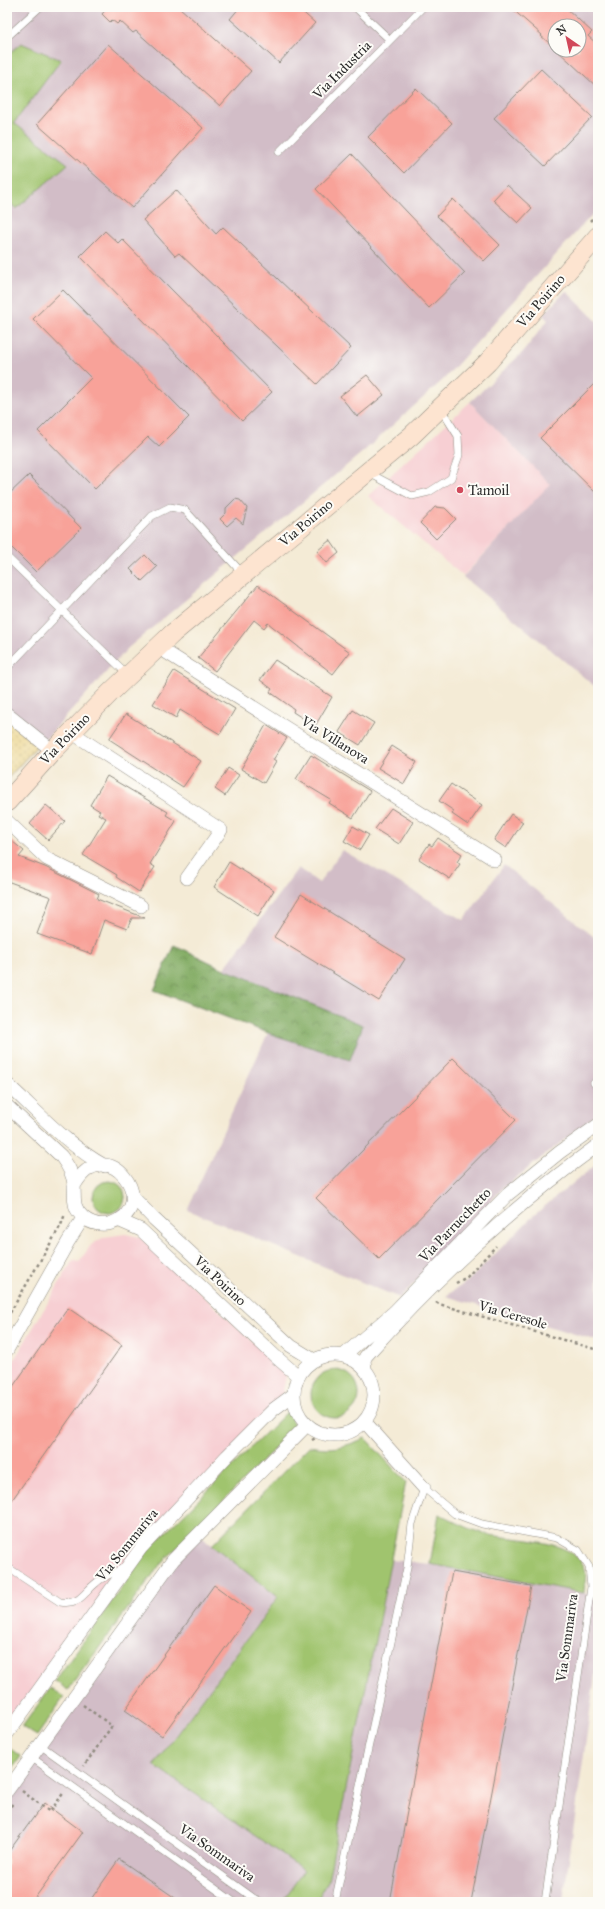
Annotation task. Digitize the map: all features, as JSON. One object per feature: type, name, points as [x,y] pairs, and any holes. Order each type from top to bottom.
[{"type":"main road","name":"Via Poirino","points":[[7,802],[71,732],[158,647],[243,574],[411,436],[488,362],[593,230]]},
{"type":"street","name":"Via Villanova","points":[[158,647],[495,860]]},
{"type":"street","points":[[7,714],[53,751]]},
{"type":"street","points":[[71,732],[221,830],[187,878]]},
{"type":"street","points":[[7,821],[47,859],[141,906]]},
{"type":"street","points":[[7,1084],[70,1142],[88,1157],[105,1166]]},
{"type":"street","points":[[7,1106],[61,1156],[68,1166],[74,1186],[74,1203],[83,1218],[98,1224],[106,1224],[118,1220],[128,1210],[132,1196],[131,1187],[127,1179],[114,1168],[95,1166],[79,1177],[74,1186]]},
{"type":"street","name":"Via Parrucchetto","points":[[343,1356],[394,1312],[507,1195],[560,1152],[598,1125]]},
{"type":"street","name":"Via Parrucchetto","points":[[365,1369],[364,1360],[366,1356],[426,1294],[517,1209],[598,1145]]},
{"type":"street","name":"Via Poirino","points":[[132,1196],[154,1219],[291,1346],[314,1360]]},
{"type":"street","points":[[7,1350],[83,1218]]},
{"type":"street","name":"Via Poirino","points":[[118,1220],[141,1230],[298,1376]]},
{"type":"street","points":[[336,1354],[343,1356],[357,1362],[365,1369],[371,1379],[374,1390],[372,1406],[364,1421],[355,1429],[344,1434],[322,1434],[307,1425],[300,1416],[295,1406],[293,1395],[294,1385],[298,1376],[305,1367],[314,1360],[324,1356],[336,1354]]},
{"type":"street","name":"Via Sommariva","points":[[7,1734],[141,1548],[227,1456],[274,1409],[293,1395]]},
{"type":"street","name":"Via Sommariva","points":[[364,1421],[424,1488]]},
{"type":"street","points":[[13,1796],[31,1757],[173,1560],[307,1425]]},
{"type":"lane","points":[[7,37],[40,7]]},
{"type":"lane","points":[[355,7],[390,40]]},
{"type":"lane","name":"Via Industria","points":[[279,152],[423,7]]},
{"type":"lane","points":[[367,472],[412,496],[429,492],[451,478],[459,455],[458,436],[441,407]]},
{"type":"lane","points":[[7,668],[152,516],[170,507],[184,510],[243,574]]},
{"type":"lane","points":[[7,557],[128,675]]},
{"type":"lane","points":[[563,1172],[571,1161],[598,1139]]},
{"type":"lane","points":[[335,1902],[406,1568],[412,1524],[424,1488]]},
{"type":"lane","name":"Via Sommariva","points":[[424,1488],[455,1514],[482,1524],[557,1538],[578,1550],[589,1566],[591,1587],[545,1902]]},
{"type":"lane","points":[[7,1567],[60,1602],[70,1604],[80,1599],[96,1582],[129,1565]]},
{"type":"lane","name":"Via Sommariva","points":[[40,1745],[259,1902]]},
{"type":"lane","points":[[31,1757],[234,1902]]},
{"type":"path","points":[[593,230],[598,213]]},
{"type":"path","points":[[7,1318],[61,1225],[65,1212]]},
{"type":"path","name":"Via Ceresole","points":[[426,1294],[439,1304],[598,1350]]},
{"type":"path","points":[[308,1442],[322,1434]]},
{"type":"path","points":[[79,1711],[88,1699]]},
{"type":"path","points":[[7,1811],[13,1796],[26,1785]]},
{"type":"shaded area","points":[[7,7],[598,7],[598,208],[444,379],[364,451],[128,648],[44,741],[7,711]]},
{"type":"shaded area","points":[[566,291],[598,322],[598,689],[463,577],[550,484],[470,402],[523,352],[548,320],[543,315]]},
{"type":"shaded area","name":"Tamoil","points":[[470,402],[551,484],[463,576],[368,496]]},
{"type":"shaded area","points":[[342,850],[464,920],[504,865],[598,940],[598,1113],[502,1189],[400,1298],[187,1210],[268,1033],[154,990],[174,945],[224,969],[298,868],[319,883]]},
{"type":"shaded area","points":[[598,1163],[598,1341],[446,1296],[468,1281],[534,1215]]},
{"type":"shaded area","points":[[125,1234],[140,1237],[265,1353],[286,1376],[283,1391],[271,1411],[141,1548],[7,1734],[7,1372],[73,1260],[79,1262],[91,1245],[104,1237]]},
{"type":"shaded area","points":[[198,1534],[278,1596],[154,1765],[304,1870],[282,1902],[7,1902],[7,1791]]},
{"type":"shaded area","points":[[391,1560],[430,1564],[598,1596],[598,1655],[563,1902],[316,1902],[328,1881]]},
{"type":"green space","points":[[21,43],[61,60],[14,123],[68,164],[16,209],[7,199],[7,56]]},
{"type":"green space","points":[[174,945],[224,969],[363,1025],[350,1060],[268,1033],[154,990]]},
{"type":"green space","points":[[106,1181],[112,1181],[122,1188],[125,1197],[124,1203],[118,1210],[112,1213],[106,1213],[96,1206],[93,1200],[93,1194],[100,1184]]},
{"type":"green space","points":[[330,1370],[340,1370],[352,1377],[359,1389],[359,1399],[352,1411],[340,1418],[330,1418],[322,1414],[315,1407],[311,1399],[311,1389],[315,1381],[322,1374]]},
{"type":"green space","points":[[288,1411],[295,1428],[159,1566],[68,1690],[55,1681],[150,1548]]},
{"type":"green space","points":[[365,1438],[406,1482],[328,1881],[316,1902],[282,1902],[304,1870],[154,1765],[278,1597],[212,1545],[309,1446],[331,1448],[350,1444]]},
{"type":"green space","points":[[439,1514],[484,1534],[544,1543],[557,1546],[570,1552],[579,1559],[586,1571],[584,1593],[430,1564]]},
{"type":"green space","points":[[50,1688],[64,1697],[37,1736],[22,1727]]},
{"type":"green space","points":[[9,1747],[21,1756],[8,1776],[7,1749]]},
{"type":"sand","points":[[7,719],[38,745],[7,779]]},
{"type":"building","points":[[108,7],[179,7],[251,71],[220,106],[136,31],[133,33],[120,21],[117,24],[112,20],[110,22],[102,14]]},
{"type":"building","points":[[240,7],[297,7],[315,23],[279,63],[230,19]]},
{"type":"building","points":[[510,7],[565,7],[577,18],[547,18],[547,41],[541,36],[542,35]]},
{"type":"building","points":[[587,27],[592,32],[588,36],[598,45],[598,88],[566,58],[587,58]]},
{"type":"building","points":[[108,44],[203,128],[132,208],[37,124]]},
{"type":"building","points":[[541,69],[592,117],[545,166],[494,118]]},
{"type":"building","points":[[416,88],[452,123],[404,173],[368,137]]},
{"type":"building","points":[[352,154],[465,273],[429,308],[316,189]]},
{"type":"building","points":[[507,185],[532,208],[518,223],[493,200]]},
{"type":"building","points":[[176,190],[216,234],[223,227],[351,348],[317,384],[179,253],[175,256],[143,220]]},
{"type":"building","points":[[453,199],[500,245],[484,261],[437,216]]},
{"type":"building","points":[[105,231],[118,243],[122,239],[272,392],[242,421],[80,256]]},
{"type":"building","points":[[63,290],[189,417],[159,447],[148,437],[95,489],[38,431],[91,378],[33,319]]},
{"type":"building","points":[[367,375],[384,395],[357,417],[340,396]]},
{"type":"building","points":[[598,380],[598,495],[540,438]]},
{"type":"building","points":[[29,475],[81,528],[36,572],[7,543],[7,496]]},
{"type":"building","points":[[235,499],[240,500],[247,508],[243,524],[236,518],[227,526],[220,519],[226,513],[226,508]]},
{"type":"building","points":[[435,507],[445,508],[456,519],[436,539],[420,523]]},
{"type":"building","points":[[330,540],[339,553],[327,563],[317,551]]},
{"type":"building","points":[[145,555],[157,567],[142,581],[130,569]]},
{"type":"building","points":[[258,585],[350,652],[333,674],[268,623],[264,628],[254,620],[215,671],[198,658]]},
{"type":"building","points":[[275,660],[332,697],[315,726],[293,712],[294,709],[270,692],[272,689],[260,680]]},
{"type":"building","points":[[174,671],[235,709],[220,734],[180,710],[176,718],[153,704]]},
{"type":"building","points":[[353,710],[374,723],[360,745],[339,732]]},
{"type":"building","points":[[126,714],[201,761],[183,787],[109,739]]},
{"type":"building","points":[[266,725],[287,738],[273,760],[276,762],[264,783],[241,769]]},
{"type":"building","points":[[392,746],[417,762],[404,784],[378,768]]},
{"type":"building","points":[[311,755],[370,791],[353,818],[329,803],[331,800],[296,779]]},
{"type":"building","points":[[228,768],[239,775],[225,796],[215,789]]},
{"type":"building","points":[[107,776],[168,812],[166,815],[176,821],[150,864],[155,867],[139,892],[116,877],[117,875],[83,855],[106,818],[98,814],[100,811],[90,805]]},
{"type":"building","points":[[451,784],[482,805],[468,825],[452,814],[454,811],[439,801]]},
{"type":"building","points":[[46,805],[65,821],[48,840],[30,824]]},
{"type":"building","points":[[391,808],[413,822],[399,844],[375,829]]},
{"type":"building","points":[[511,814],[523,822],[506,848],[494,840]]},
{"type":"building","points":[[353,826],[369,835],[360,850],[344,841]]},
{"type":"building","points":[[7,837],[24,851],[19,857],[45,867],[99,894],[97,899],[145,918],[132,918],[127,929],[104,920],[92,954],[37,934],[51,897],[7,881]]},
{"type":"building","points":[[438,838],[462,854],[457,862],[460,864],[450,879],[419,859],[429,844],[432,846]]},
{"type":"building","points":[[229,862],[274,890],[258,916],[214,887]]},
{"type":"building","points":[[301,894],[405,959],[379,1001],[274,937]]},
{"type":"building","points":[[453,1058],[516,1120],[379,1259],[316,1198]]},
{"type":"building","points":[[68,1308],[122,1345],[7,1507],[7,1395]]},
{"type":"building","points":[[452,1572],[531,1586],[471,1902],[390,1902]]},
{"type":"building","points":[[214,1585],[251,1612],[162,1736],[125,1710]]},
{"type":"building","points":[[44,1803],[83,1832],[32,1902],[7,1902],[7,1854]]},
{"type":"building","points":[[119,1859],[181,1902],[89,1902]]},
{"type":"place","name":"Tamoil","points":[[460,490]]}]
